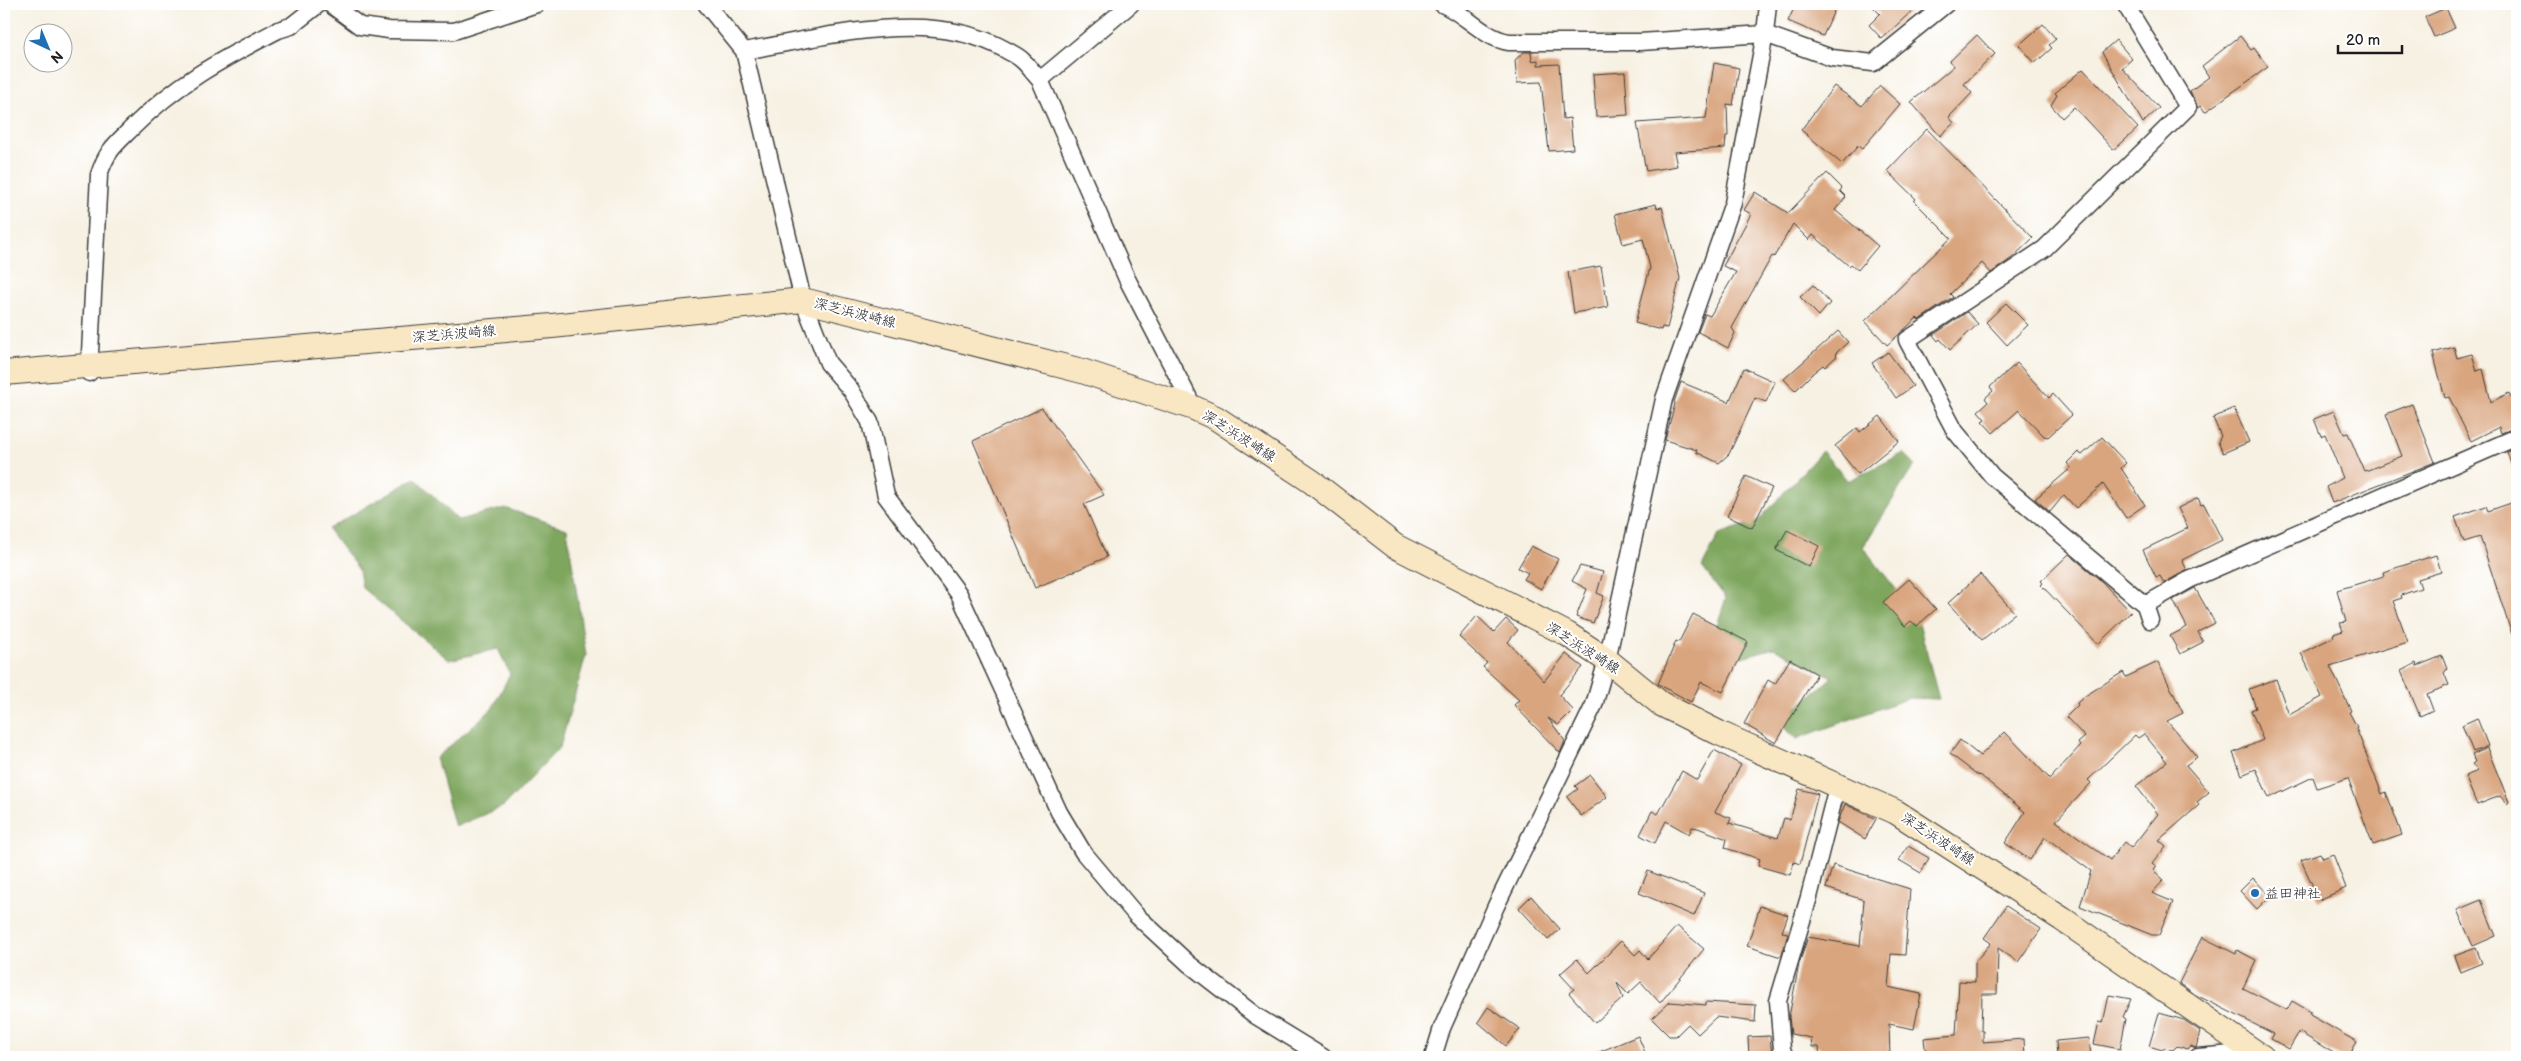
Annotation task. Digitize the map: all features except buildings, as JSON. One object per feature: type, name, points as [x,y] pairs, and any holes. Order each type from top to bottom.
[{"type":"main road","name":"深芝浜波崎線","points":[[4,373],[88,370],[802,300],[1082,371],[1194,408],[1216,418],[1311,481],[1395,546],[1567,634],[1607,660],[1661,704],[1837,787],[1896,812],[2062,919],[2259,1055]]},
{"type":"street","points":[[88,370],[99,175],[105,156],[158,102],[193,77],[278,30],[291,26],[319,4]]},
{"type":"street","points":[[330,4],[360,26],[389,30],[454,31],[537,4]]},
{"type":"street","points":[[706,4],[744,51],[802,300],[828,363],[851,390],[870,422],[886,496],[959,594],[1059,812],[1083,852],[1136,915],[1189,964],[1256,1016],[1323,1057]]},
{"type":"street","points":[[1040,80],[1131,4]]},
{"type":"street","points":[[1442,4],[1457,10],[1495,40],[1509,42],[1640,42],[1764,34],[1832,58],[1873,63],[1946,4]]},
{"type":"street","points":[[1433,1057],[1442,1028],[1496,906],[1594,705],[1607,660],[1664,400],[1733,203],[1768,4]]},
{"type":"street","points":[[2125,4],[2188,107],[2044,249],[1908,340],[1955,431],[1992,476],[2148,612],[2189,580],[2517,437]]},
{"type":"street","points":[[744,51],[827,36],[890,29],[928,29],[964,33],[996,44],[1022,59],[1040,80],[1127,279],[1194,408]]},
{"type":"street","points":[[1785,1057],[1782,1049],[1778,1001],[1810,897],[1837,787]]},
{"type":"street","points":[[2198,1057],[2259,1055]]},
{"type":"green space","points":[[1822,451],[1848,481],[1904,453],[1915,464],[1863,547],[1917,616],[1939,699],[1909,698],[1796,739],[1780,723],[1832,677],[1774,648],[1731,660],[1712,640],[1726,598],[1702,567],[1719,534],[1758,521]]},
{"type":"green space","points":[[415,478],[458,520],[505,508],[567,529],[586,655],[560,747],[504,806],[455,827],[436,758],[492,709],[510,674],[498,649],[449,660],[362,588],[359,570],[328,529]]},
{"type":"place","name":"益田神社","points":[[2255,893]]}]
